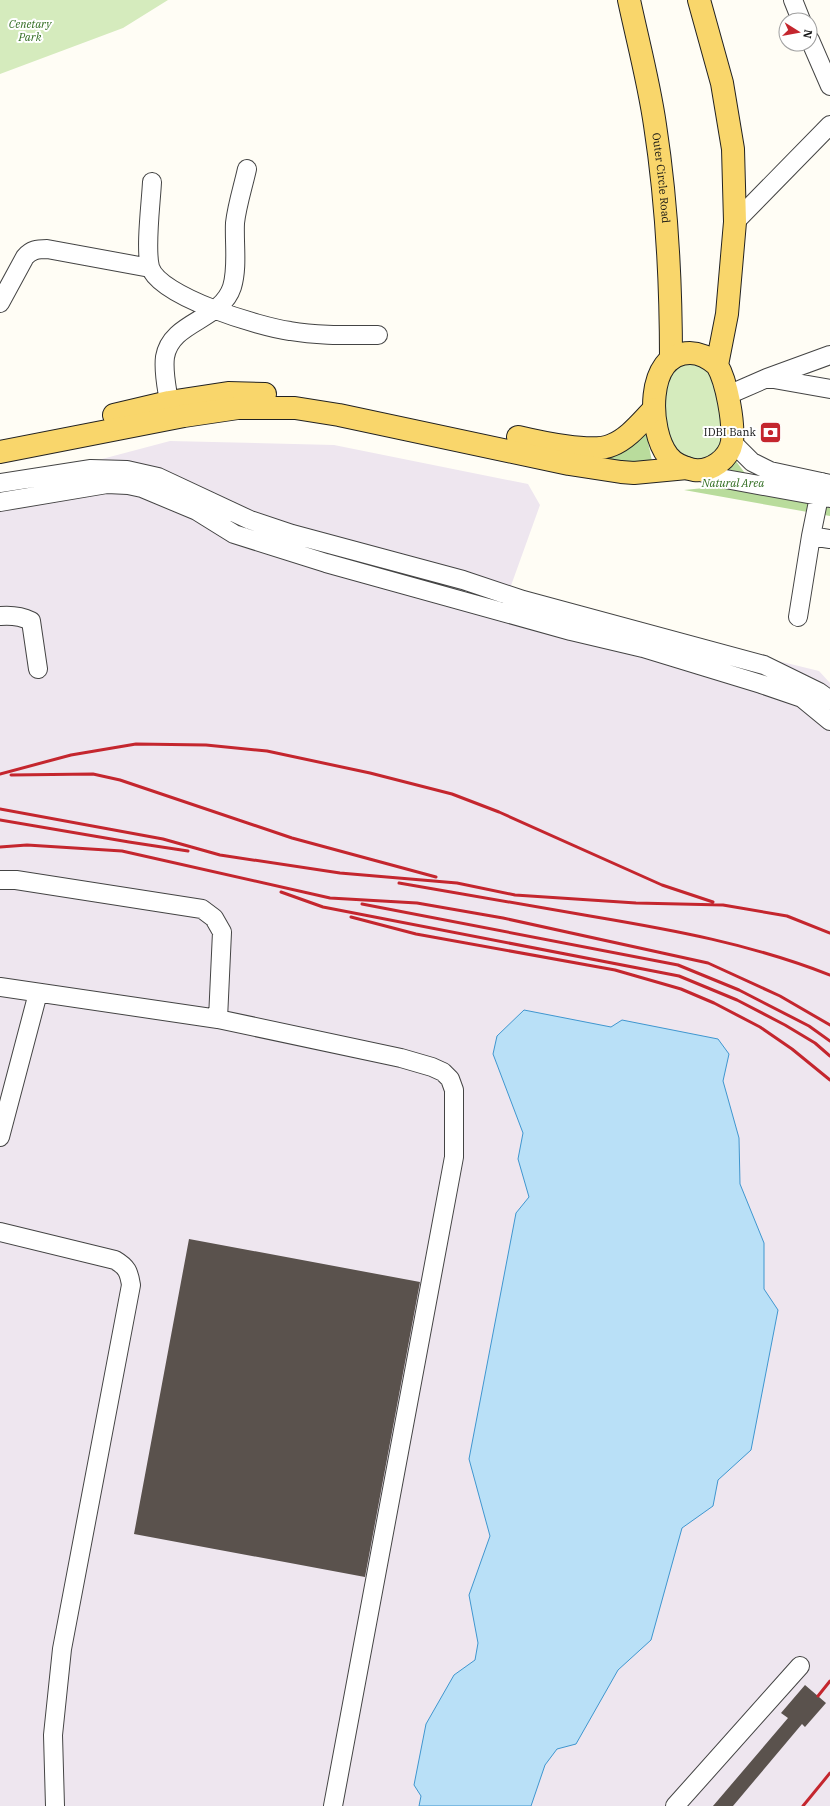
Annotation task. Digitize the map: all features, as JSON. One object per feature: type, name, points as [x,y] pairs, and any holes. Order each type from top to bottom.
[{"type":"main road","name":"Outer Circle Road","points":[[629,0],[655,124],[664,191],[670,290],[671,359]]},
{"type":"main road","points":[[699,0],[722,83],[733,149],[735,222],[727,314],[717,365]]},
{"type":"main road","points":[[0,452],[184,416],[238,408],[295,408],[339,414],[569,464],[614,472],[634,473],[709,469],[726,456],[732,442],[728,395],[723,375],[717,365],[710,359],[700,354],[692,353],[681,353],[671,359],[659,377],[654,409],[655,430],[661,447],[674,463],[689,469]]},
{"type":"main road","points":[[0,438],[69,426],[169,402],[228,393],[304,397],[362,406],[544,443],[594,448],[610,446],[622,440],[654,409]]},
{"type":"street","points":[[793,0],[798,12]]},
{"type":"street","points":[[815,52],[830,86]]},
{"type":"street","points":[[735,222],[830,125]]},
{"type":"street","points":[[169,402],[165,374],[167,347],[185,328],[216,310],[227,298],[232,287],[234,275],[235,223],[247,169]]},
{"type":"street","points":[[152,182],[148,255],[150,268],[157,278],[166,286],[216,310],[259,325],[291,332],[330,335],[378,335]]},
{"type":"street","points":[[0,303],[24,258],[36,249],[60,251],[150,268]]},
{"type":"street","points":[[728,395],[767,378],[830,355]]},
{"type":"street","points":[[767,378],[830,389]]},
{"type":"street","points":[[732,442],[752,462],[770,471],[825,490]]},
{"type":"street","points":[[0,483],[91,469],[127,470],[158,485],[250,520],[292,534],[463,580],[530,602],[764,665],[819,692],[830,700]]},
{"type":"street","points":[[689,469],[720,478],[825,490]]},
{"type":"street","points":[[0,502],[107,484],[158,485],[234,534],[326,563],[571,631],[643,648],[761,684],[802,698],[830,721]]},
{"type":"street","points":[[798,617],[811,536],[825,490]]},
{"type":"street","points":[[811,536],[830,539]]},
{"type":"street","points":[[0,616],[15,616],[24,618],[31,622],[38,669]]},
{"type":"street","points":[[761,684],[764,665]]},
{"type":"street","points":[[0,880],[16,880],[202,909],[214,918],[222,932],[218,1019]]},
{"type":"street","points":[[0,987],[218,1019],[401,1058],[443,1072],[450,1079],[454,1090],[454,1157],[333,1806]]},
{"type":"street","points":[[0,1137],[38,993]]},
{"type":"street","points":[[0,1232],[115,1260],[124,1265],[129,1272],[131,1285],[62,1649],[53,1735],[54,1806]]},
{"type":"street","points":[[675,1806],[800,1666]]},
{"type":"shaded area","points":[[170,441],[334,445],[528,484],[540,505],[508,594],[819,671],[830,683],[830,1806],[0,1806],[0,486]]},
{"type":"green space","name":"Cenetary Park","points":[[0,0],[168,0],[123,28],[0,74]]},
{"type":"green space","points":[[683,357],[719,372],[724,452],[689,464],[662,433],[663,407],[671,368]]},
{"type":"green space","points":[[646,432],[653,466],[555,454]]},
{"type":"green space","name":"Natural Area","points":[[727,449],[750,480],[830,499],[830,516],[684,490],[714,487],[725,467]]},
{"type":"water","points":[[524,1010],[611,1027],[622,1020],[718,1039],[729,1054],[723,1081],[739,1138],[740,1184],[764,1243],[764,1289],[778,1310],[751,1450],[718,1480],[713,1506],[682,1528],[651,1640],[618,1670],[576,1744],[557,1749],[545,1765],[531,1806],[419,1806],[421,1796],[414,1785],[426,1724],[454,1675],[475,1660],[478,1643],[469,1595],[490,1536],[469,1459],[516,1213],[529,1197],[518,1159],[523,1133],[493,1054],[497,1036]]},
{"type":"building","points":[[189,1239],[420,1282],[365,1577],[134,1534]]},
{"type":"building","points":[[805,1685],[826,1703],[805,1727],[802,1724],[733,1806],[713,1806],[788,1718],[781,1713]]},
{"type":"railway","points":[[0,774],[71,755],[136,744],[206,745],[267,751],[370,773],[452,794],[499,812],[662,885],[713,902]]},
{"type":"railway","points":[[11,775],[93,774],[120,780],[292,838],[436,877]]},
{"type":"railway","points":[[0,809],[163,839],[220,855],[340,873],[457,883],[515,895],[636,903],[723,905],[787,916],[830,933]]},
{"type":"railway","points":[[0,820],[188,851]]},
{"type":"railway","points":[[0,847],[27,845],[122,851],[330,898],[417,903],[503,918],[708,963],[780,996],[830,1025]]},
{"type":"railway","points":[[399,883],[621,921],[712,939],[771,955],[830,975]]},
{"type":"railway","points":[[281,892],[323,907],[679,976],[737,1000],[785,1025],[815,1043],[830,1056]]},
{"type":"railway","points":[[362,904],[678,965],[739,990],[809,1026],[830,1041]]},
{"type":"railway","points":[[351,917],[416,934],[615,970],[681,989],[714,1003],[760,1027],[792,1049],[830,1080]]},
{"type":"railway","points":[[818,1696],[830,1681]]},
{"type":"railway","points":[[803,1806],[830,1773]]},
{"type":"place","name":"IDBI Bank","points":[[771,432]]}]
